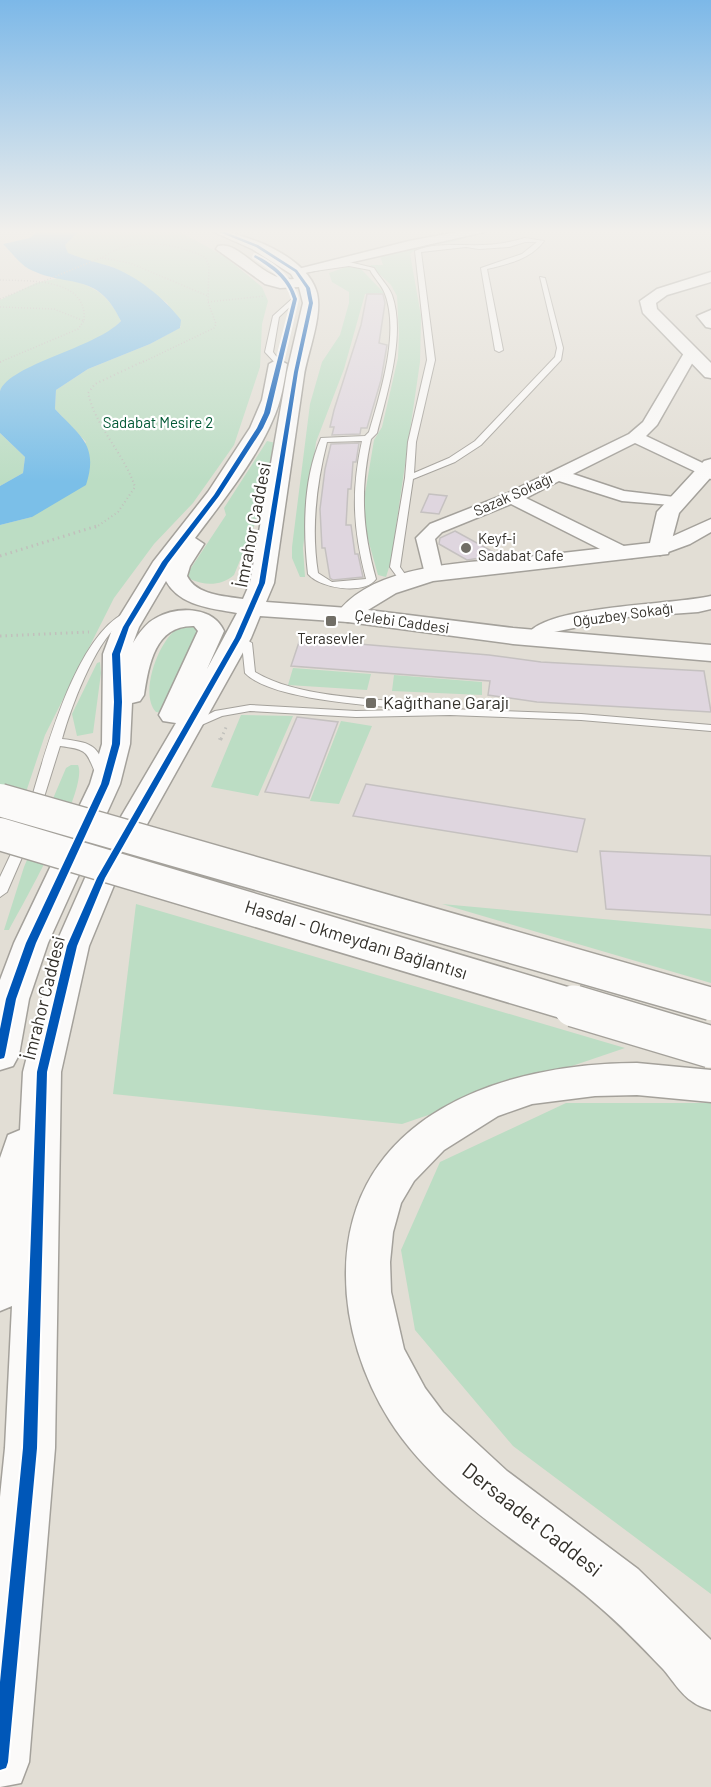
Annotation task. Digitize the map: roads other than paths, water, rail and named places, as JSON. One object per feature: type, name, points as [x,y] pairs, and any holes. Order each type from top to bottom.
[{"type":"main road","name":"İmrahor Caddesi","points":[[0,1055],[11,999],[31,943],[105,784],[116,744],[118,702],[116,654],[134,612],[165,562],[194,526],[260,428],[287,368],[306,315]]},
{"type":"main road","points":[[653,315],[711,373]]},
{"type":"main road","points":[[287,368],[318,344]]},
{"type":"main road","name":"İmrahor Caddesi","points":[[0,1762],[30,1448],[42,1072],[72,946],[100,878],[238,638],[262,583],[274,507],[287,368]]},
{"type":"main road","points":[[348,615],[359,603],[404,580],[432,573],[660,549],[668,512],[708,470]]},
{"type":"main road","points":[[179,585],[209,590],[238,578],[259,532],[274,507]]},
{"type":"main road","points":[[194,526],[196,535],[193,544],[176,571],[179,585],[192,595],[253,606],[348,615]]},
{"type":"main road","points":[[267,557],[292,592],[348,615]]},
{"type":"main road","name":"Çelebi Caddesi","points":[[348,615],[711,652]]},
{"type":"main road","points":[[116,744],[130,696],[135,664],[152,632],[159,625],[177,618],[195,618],[207,622],[211,631],[165,739],[160,775]]},
{"type":"main road","name":"Çelebi Caddesi","points":[[537,636],[711,646]]},
{"type":"main road","name":"Hasdal - Okmeydanı Bağlantısı","points":[[0,800],[711,1004]]},
{"type":"main road","name":"Hasdal - Okmeydanı Bağlantısı","points":[[0,834],[711,1047]]},
{"type":"main road","name":"Dersaadet Caddesi","points":[[711,1059],[681,1063],[627,1079],[536,1089],[502,1097],[463,1114],[425,1144],[399,1170],[380,1202],[367,1254],[373,1324],[384,1361],[398,1392],[426,1428],[479,1483],[604,1576],[640,1607],[666,1631],[711,1682]]},
{"type":"main road","points":[[0,1290],[24,1139],[42,1072]]},
{"type":"main road","name":"Dersaadet Caddesi","points":[[627,1079],[711,1086]]},
{"type":"street","name":"Sazak Sokağı","points":[[432,573],[425,538],[436,528],[512,498],[635,437],[649,425],[691,353]]},
{"type":"street","points":[[635,437],[708,470]]},
{"type":"street","points":[[557,475],[622,496],[677,502]]},
{"type":"street","points":[[512,498],[625,554]]},
{"type":"street","points":[[660,549],[683,540],[711,524]]},
{"type":"street","name":"Oğuzbey Sokağı","points":[[537,636],[542,629],[583,619],[657,607],[701,607],[711,602]]},
{"type":"lane","points":[[276,315],[269,352],[287,368]]},
{"type":"lane","points":[[367,438],[356,492],[357,520],[371,579],[369,582],[325,584],[313,574],[310,556],[311,501],[324,440],[367,438],[373,433],[389,370],[392,340],[390,315]]},
{"type":"lane","points":[[404,580],[394,567],[409,478],[412,442],[432,360],[426,315]]},
{"type":"lane","points":[[493,315],[499,350]]},
{"type":"lane","points":[[409,478],[452,460],[478,443],[558,358],[560,348],[552,315]]},
{"type":"lane","points":[[0,892],[27,832],[64,713],[97,643],[116,622],[134,612]]},
{"type":"lane","points":[[238,638],[247,643],[250,673],[267,684],[316,694],[450,712]]},
{"type":"lane","points":[[187,728],[219,712],[235,708],[356,714],[450,712],[581,717],[711,728]]},
{"type":"lane","points":[[55,742],[81,745],[94,753],[105,784]]},
{"type":"water","points":[[118,315],[177,315],[181,320],[180,328],[150,344],[88,369],[56,390],[55,409],[79,434],[88,450],[90,460],[86,485],[32,517],[0,525],[0,486],[23,473],[25,457],[0,433],[0,391],[7,381],[20,372],[93,340],[121,321]]},
{"type":"place","name":"Keyf-i Sadabat Cafe","points":[[466,548]]},
{"type":"place","name":"Terasevler","points":[[331,621]]},
{"type":"place","name":"Kağıthane Garajı","points":[[371,703]]},
{"type":"park label","name":"Sadabat Mesire 2","points":[[158,423]]}]
